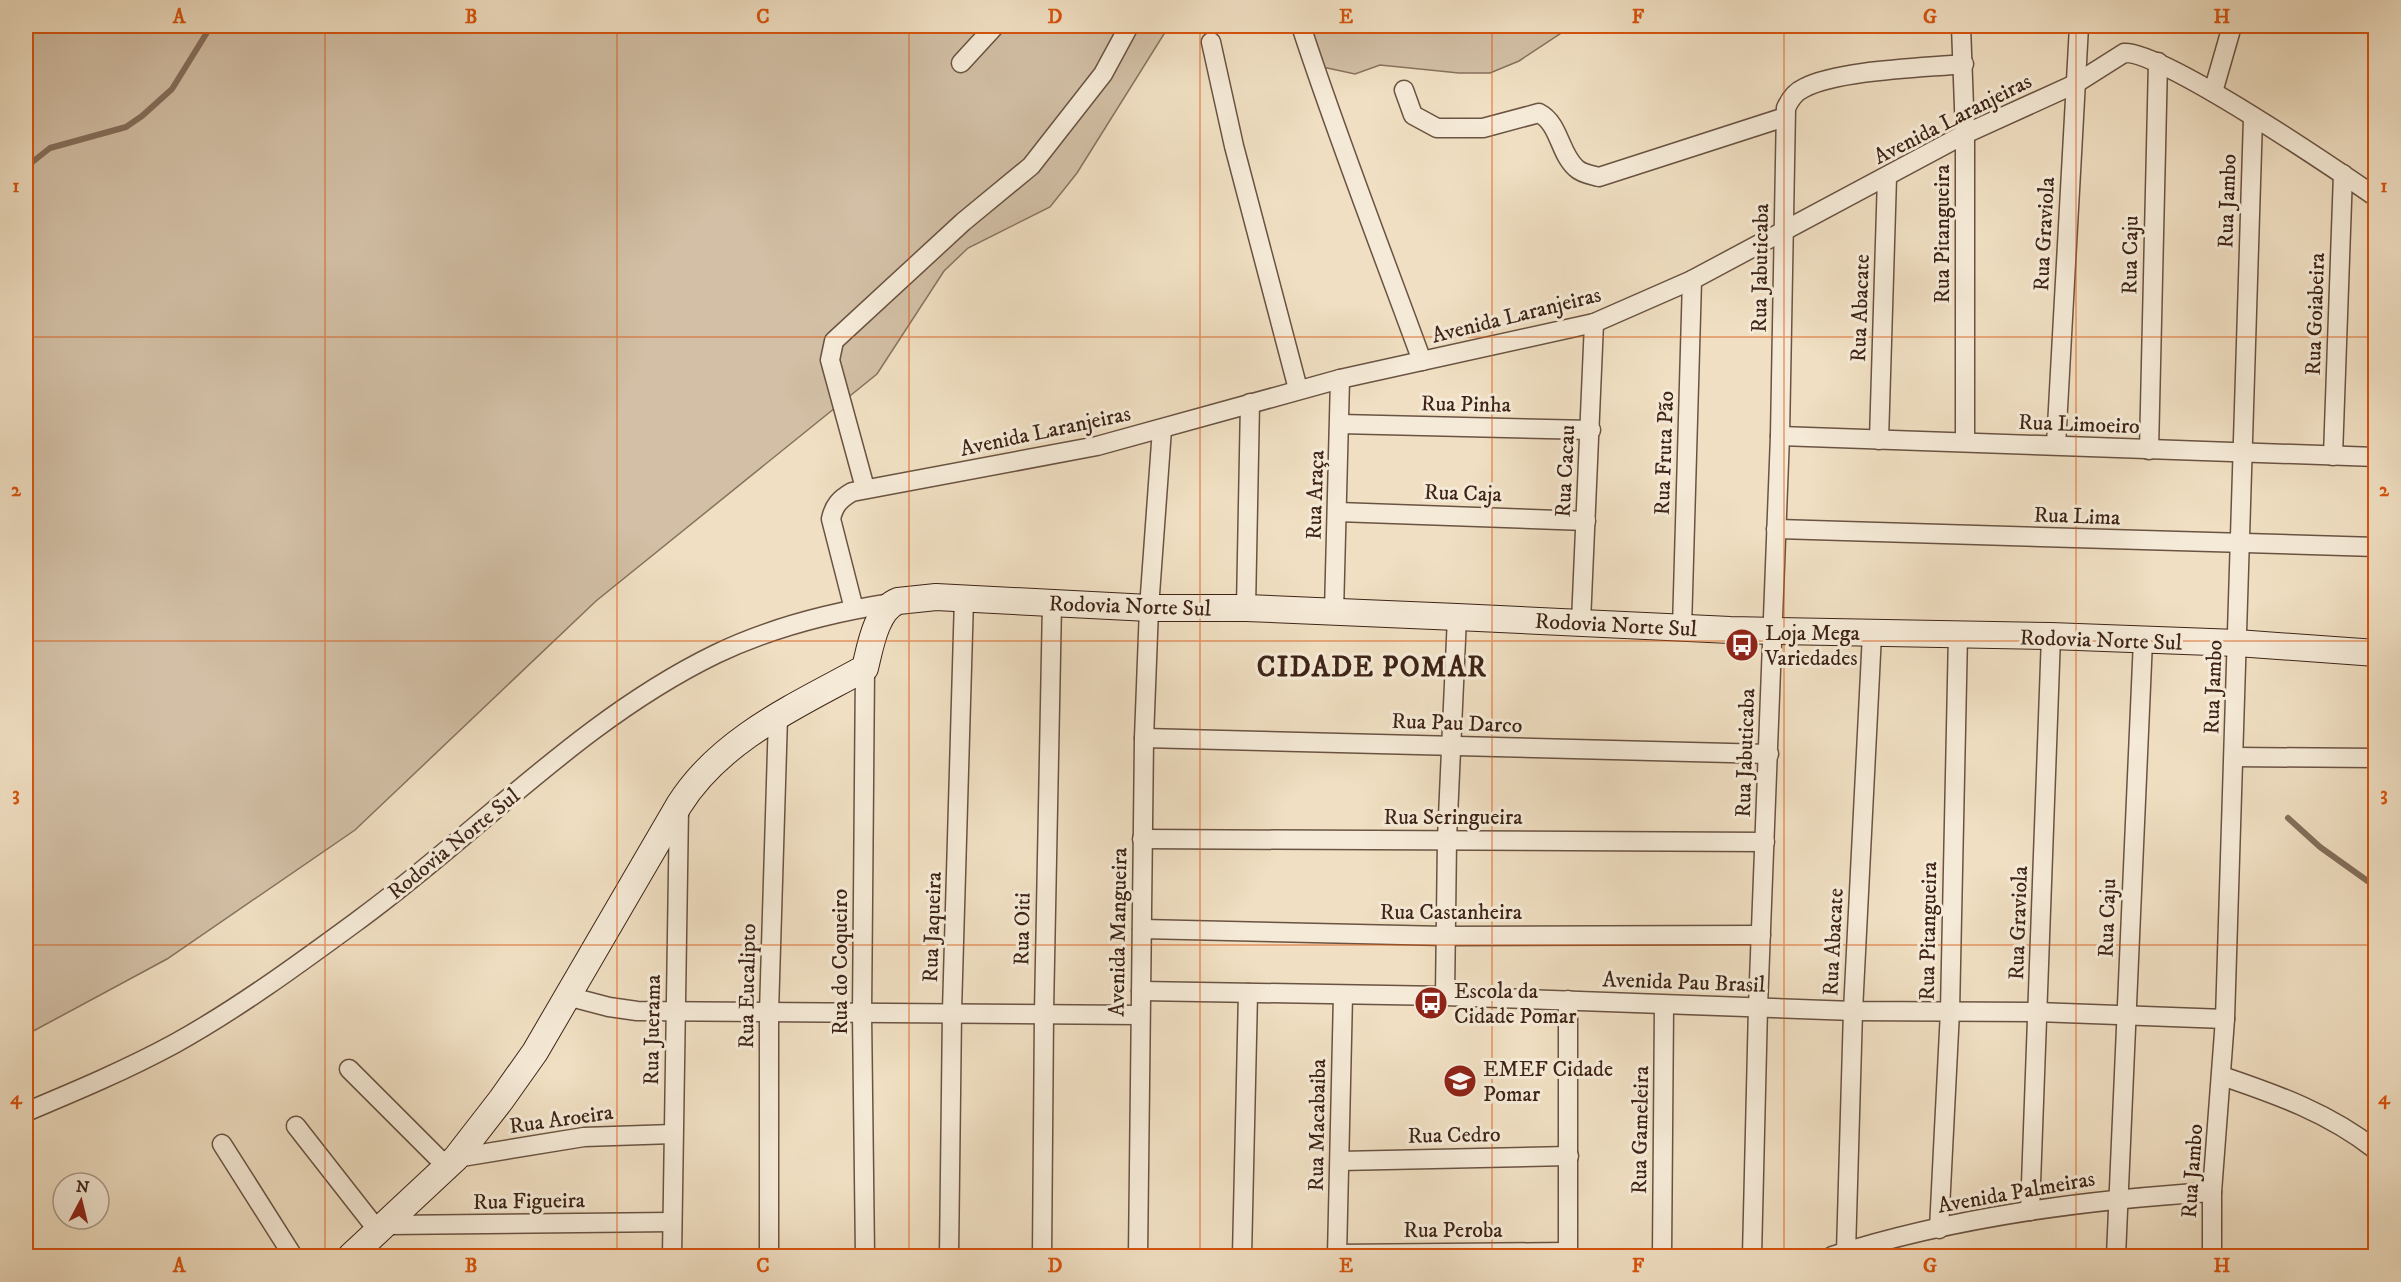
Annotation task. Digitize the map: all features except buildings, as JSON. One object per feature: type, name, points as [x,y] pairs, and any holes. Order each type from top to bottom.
[{"type":"street","points":[[961,63],[995,26]]},
{"type":"street","points":[[865,488],[831,360],[834,342],[963,222],[1030,166],[1103,75],[1129,26]]},
{"type":"street","points":[[1301,26],[1327,108],[1361,193],[1422,362]]},
{"type":"street","name":"Rua Pitangueira","points":[[1961,26],[1965,134],[1965,442]]},
{"type":"street","name":"Rua Graviola","points":[[2056,445],[2079,26]]},
{"type":"street","points":[[2213,92],[2232,26]]},
{"type":"street","points":[[1211,42],[1234,146],[1298,389]]},
{"type":"street","name":"Avenida Laranjeiras","points":[[854,609],[831,519],[834,507],[842,497],[865,488],[997,466],[1162,429],[1298,389],[1594,323],[1692,280],[1965,134],[2075,84],[2124,53],[2134,52],[2158,62],[2213,92],[2376,197]]},
{"type":"street","name":"Rua Caju","points":[[2149,450],[2158,62]]},
{"type":"street","points":[[1404,90],[1413,115],[1437,128],[1482,128],[1539,113],[1550,119],[1565,154],[1577,169],[1599,177],[1785,112],[1797,92],[1813,84],[1891,70],[1964,64]]},
{"type":"street","name":"Rua Jabuticaba","points":[[1752,1257],[1758,1007],[1780,436],[1785,112]]},
{"type":"street","name":"Rua Jambo","points":[[2212,1257],[2212,1192],[2225,1019],[2253,118]]},
{"type":"street","name":"Rua Goiabeira","points":[[2333,456],[2343,174]]},
{"type":"street","name":"Rua Abacate","points":[[1879,440],[1887,177]]},
{"type":"street","name":"Rua Fruta Pão","points":[[1682,628],[1692,280]]},
{"type":"street","name":"Rua Cacau","points":[[1581,622],[1594,323]]},
{"type":"street","name":"Rua Araça","points":[[1334,612],[1340,379]]},
{"type":"street","points":[[1246,608],[1250,403]]},
{"type":"street","name":"Rua Pinha","points":[[1340,424],[1591,430]]},
{"type":"street","name":"Avenida Mangueira","points":[[1138,1257],[1144,738],[1149,608],[1162,429]]},
{"type":"street","name":"Rua Limoeiro","points":[[1780,436],[2376,457]]},
{"type":"street","name":"Rua Caja","points":[[1338,512],[1586,521]]},
{"type":"street","name":"Rua Lima","points":[[1776,529],[2376,548]]},
{"type":"street","name":"Rodovia Norte Sul","points":[[26,1112],[99,1081],[174,1044],[235,1007],[362,917],[487,814],[637,700],[716,654],[767,634],[854,609],[922,598],[964,598],[1149,608],[1246,608],[1457,616],[1682,628],[1872,634],[2051,636],[2237,643],[2376,653]]},
{"type":"street","name":"Rua Jaqueira","points":[[950,1257],[952,1011],[964,598]]},
{"type":"street","points":[[351,1257],[452,1162],[535,1052],[690,786],[711,763],[777,717],[865,668],[876,630],[892,603]]},
{"type":"street","name":"Rua Oiti","points":[[1042,1257],[1052,603]]},
{"type":"street","points":[[1445,996],[1447,839],[1457,616]]},
{"type":"street","name":"Rua Abacate","points":[[1839,1254],[1872,634]]},
{"type":"street","name":"Rua Pitangueira","points":[[1939,1229],[1950,1011],[1958,634]]},
{"type":"street","name":"Rua Graviola","points":[[2030,1211],[2051,636]]},
{"type":"street","name":"Rua Caju","points":[[2116,1257],[2143,640]]},
{"type":"street","name":"Rua do Coqueiro","points":[[865,668],[862,1014],[865,1257]]},
{"type":"street","name":"Rua Eucalipto","points":[[769,1257],[769,1012],[777,717]]},
{"type":"street","name":"Rua Pau Darco","points":[[1144,738],[1769,754]]},
{"type":"street","points":[[2234,756],[2376,758]]},
{"type":"street","name":"Rua Juerama","points":[[672,1257],[679,805]]},
{"type":"street","name":"Rua Seringueira","points":[[1142,839],[1447,839],[1765,843]]},
{"type":"street","name":"Rua Castanheira","points":[[1142,929],[1445,936],[1761,935]]},
{"type":"street","name":"Avenida Pau Brasil","points":[[1141,991],[1445,996],[1853,1011],[2037,1012],[2225,1019]]},
{"type":"street","points":[[1242,1257],[1248,993]]},
{"type":"street","name":"Rua Macabaiba","points":[[1337,1255],[1343,995]]},
{"type":"street","points":[[567,996],[621,1009],[675,1012],[862,1014],[952,1011],[1140,1015]]},
{"type":"street","points":[[1568,1000],[1568,1255]]},
{"type":"street","name":"Rua Gameleira","points":[[1662,1257],[1665,1005]]},
{"type":"street","points":[[349,1069],[452,1162]]},
{"type":"street","points":[[2222,1076],[2317,1111],[2351,1130],[2376,1150]]},
{"type":"street","points":[[296,1126],[383,1228]]},
{"type":"street","name":"Rua Aroeira","points":[[452,1162],[584,1137],[673,1134]]},
{"type":"street","points":[[222,1144],[293,1257]]},
{"type":"street","name":"Rua Cedro","points":[[1340,1161],[1569,1156]]},
{"type":"street","name":"Avenida Palmeiras","points":[[1839,1254],[1939,1229],[2030,1211],[2118,1198],[2212,1192]]},
{"type":"street","name":"Rua Figueira","points":[[383,1228],[672,1222]]},
{"type":"street","name":"Rua Peroba","points":[[1337,1255],[1568,1255]]},
{"type":"shaded area","points":[[26,26],[1169,26],[1077,173],[1050,207],[968,248],[944,271],[877,374],[596,601],[355,830],[167,959],[26,1035]]},
{"type":"shaded area","points":[[1297,26],[1567,26],[1569,28],[1519,61],[1490,73],[1459,73],[1380,65],[1355,74],[1318,66]]},
{"type":"waterway","points":[[26,167],[50,148],[126,127],[142,116],[172,89],[211,26]]},
{"type":"waterway","points":[[2288,818],[2320,847],[2376,887]]},
{"type":"place","name":"Loja Mega Variedades","points":[[1742,645]]},
{"type":"place","name":"Escola da Cidade Pomar","points":[[1431,1003]]},
{"type":"place","name":"EMEF Cidade Pomar","points":[[1460,1081]]},
{"type":"district","name":"CIDADE POMAR","points":[[1372,666]]}]
